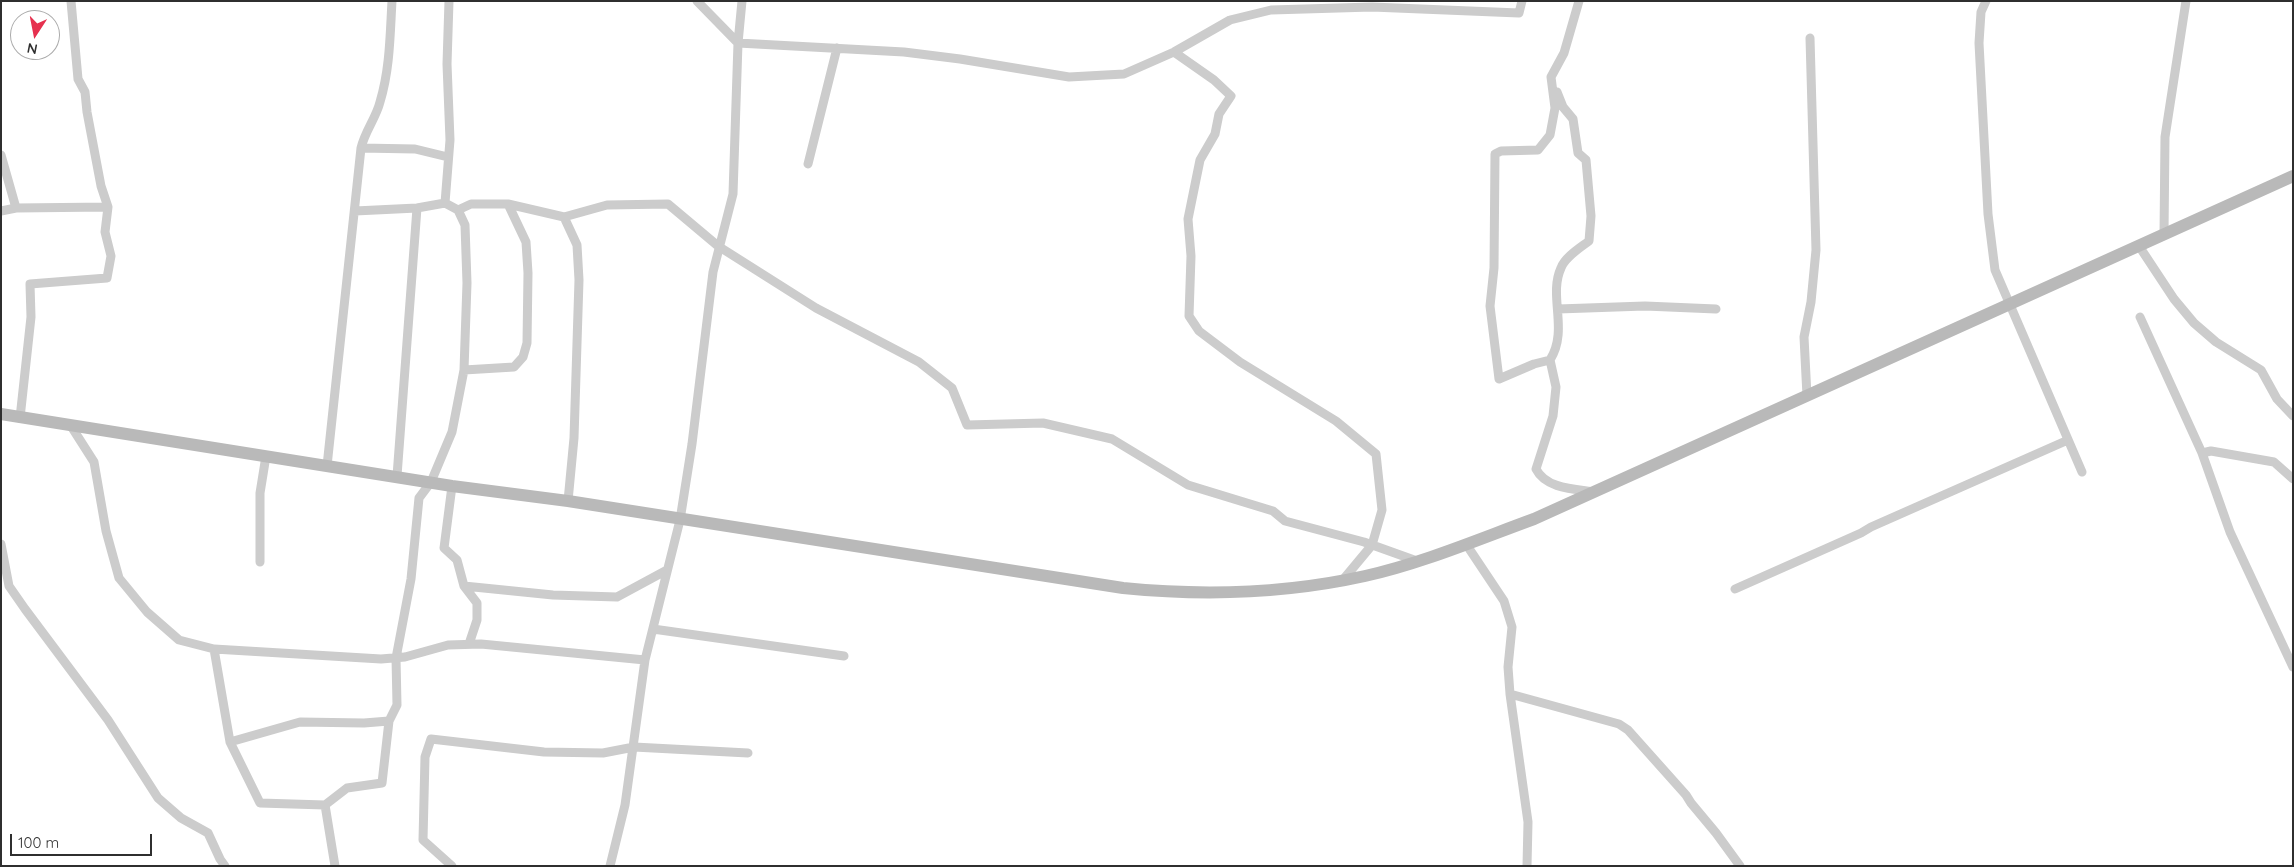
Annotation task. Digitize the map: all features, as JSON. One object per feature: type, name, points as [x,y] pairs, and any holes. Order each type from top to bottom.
[{"type":"street","points":[[20,418],[30,317],[30,284],[107,278],[111,256],[105,232],[108,207],[101,186],[85,92],[78,79],[70,1]]},
{"type":"street","points":[[327,466],[361,148],[364,134],[380,105],[388,74],[392,1]]},
{"type":"street","points":[[445,203],[448,157],[448,1]]},
{"type":"street","points":[[697,1],[738,43],[904,52],[1069,76],[1124,74],[1174,52],[1230,20],[1271,10],[1372,6],[1519,13],[1522,1]]},
{"type":"street","points":[[610,866],[625,805],[645,660],[680,520],[692,444],[713,272],[732,194],[738,43],[742,1]]},
{"type":"street","points":[[1551,78],[1563,108],[1573,119],[1578,153],[1586,160],[1591,216],[1589,241],[1561,268],[1558,282],[1560,323],[1557,349],[1550,360],[1534,364],[1499,379],[1490,306],[1494,268],[1495,154],[1501,151],[1538,150],[1550,136],[1555,108],[1551,78],[1564,53],[1579,1]]},
{"type":"street","points":[[1986,1],[1981,12],[1978,42],[1988,214],[1994,270],[2082,472]]},
{"type":"street","points":[[2164,235],[2166,137],[2186,1]]},
{"type":"street","points":[[1807,396],[1804,337],[1811,302],[1816,250],[1810,38]]},
{"type":"street","points":[[808,164],[837,48]]},
{"type":"street","points":[[1174,52],[1214,80],[1232,96],[1218,114],[1215,134],[1200,160],[1188,219],[1191,256],[1188,316],[1198,331],[1240,362],[1336,421],[1376,454],[1382,510],[1372,545],[1342,580]]},
{"type":"street","points":[[361,148],[415,149],[448,157]]},
{"type":"street","points":[[1,155],[16,208]]},
{"type":"street","points":[[1,414],[452,486],[568,501],[1123,588],[1173,593],[1272,591],[1342,580],[1417,561],[1534,519],[2293,176]]},
{"type":"street","points":[[214,649],[230,742],[260,803],[325,805],[347,788],[382,783],[389,722],[397,705],[396,658],[411,579],[419,498],[431,482],[452,432],[464,370],[466,239],[465,225],[458,210],[445,203],[417,208],[355,211]]},
{"type":"street","points":[[458,210],[471,204],[508,204],[564,217],[607,204],[668,204],[718,246],[816,308],[918,362],[952,388],[968,424],[1043,423],[1112,439],[1188,485],[1272,511],[1285,521],[1372,545],[1417,561]]},
{"type":"street","points":[[464,370],[514,367],[523,357],[527,343],[526,242],[508,204]]},
{"type":"street","points":[[1,211],[16,208],[108,207]]},
{"type":"street","points":[[397,476],[417,208]]},
{"type":"street","points":[[564,217],[577,246],[579,280],[574,438],[568,501]]},
{"type":"street","points":[[2139,246],[2174,299],[2194,323],[2216,342],[2261,370],[2277,399],[2293,416]]},
{"type":"street","points":[[1558,308],[1645,306],[1716,309]]},
{"type":"street","points":[[2140,317],[2202,453],[2230,532],[2293,667]]},
{"type":"street","points":[[1550,360],[1556,387],[1554,416],[1536,469],[1540,476],[1559,486],[1595,492]]},
{"type":"street","points":[[71,426],[94,462],[106,531],[119,578],[147,612],[179,640],[214,649],[381,659],[396,658],[448,645],[469,644],[645,660]]},
{"type":"street","points":[[1735,589],[1861,533],[1871,526],[2068,440]]},
{"type":"street","points":[[2202,453],[2211,451],[2274,462],[2293,479]]},
{"type":"street","points":[[260,562],[260,493],[266,456]]},
{"type":"street","points":[[452,486],[444,548],[457,560],[464,586],[477,603],[477,620],[469,644]]},
{"type":"street","points":[[1,544],[9,586],[24,609],[108,720],[158,798],[181,818],[208,833],[225,866]]},
{"type":"street","points":[[1466,544],[1504,601],[1512,627],[1508,667],[1528,822],[1527,866]]},
{"type":"street","points":[[464,586],[553,595],[618,596],[667,570]]},
{"type":"street","points":[[652,628],[844,656]]},
{"type":"street","points":[[1510,694],[1619,724],[1628,730],[1686,795],[1740,866]]},
{"type":"street","points":[[230,742],[300,722],[389,722]]},
{"type":"street","points":[[452,866],[423,840],[425,758],[431,739],[544,752],[603,753],[634,747],[748,753]]},
{"type":"street","points":[[325,805],[335,866]]}]
